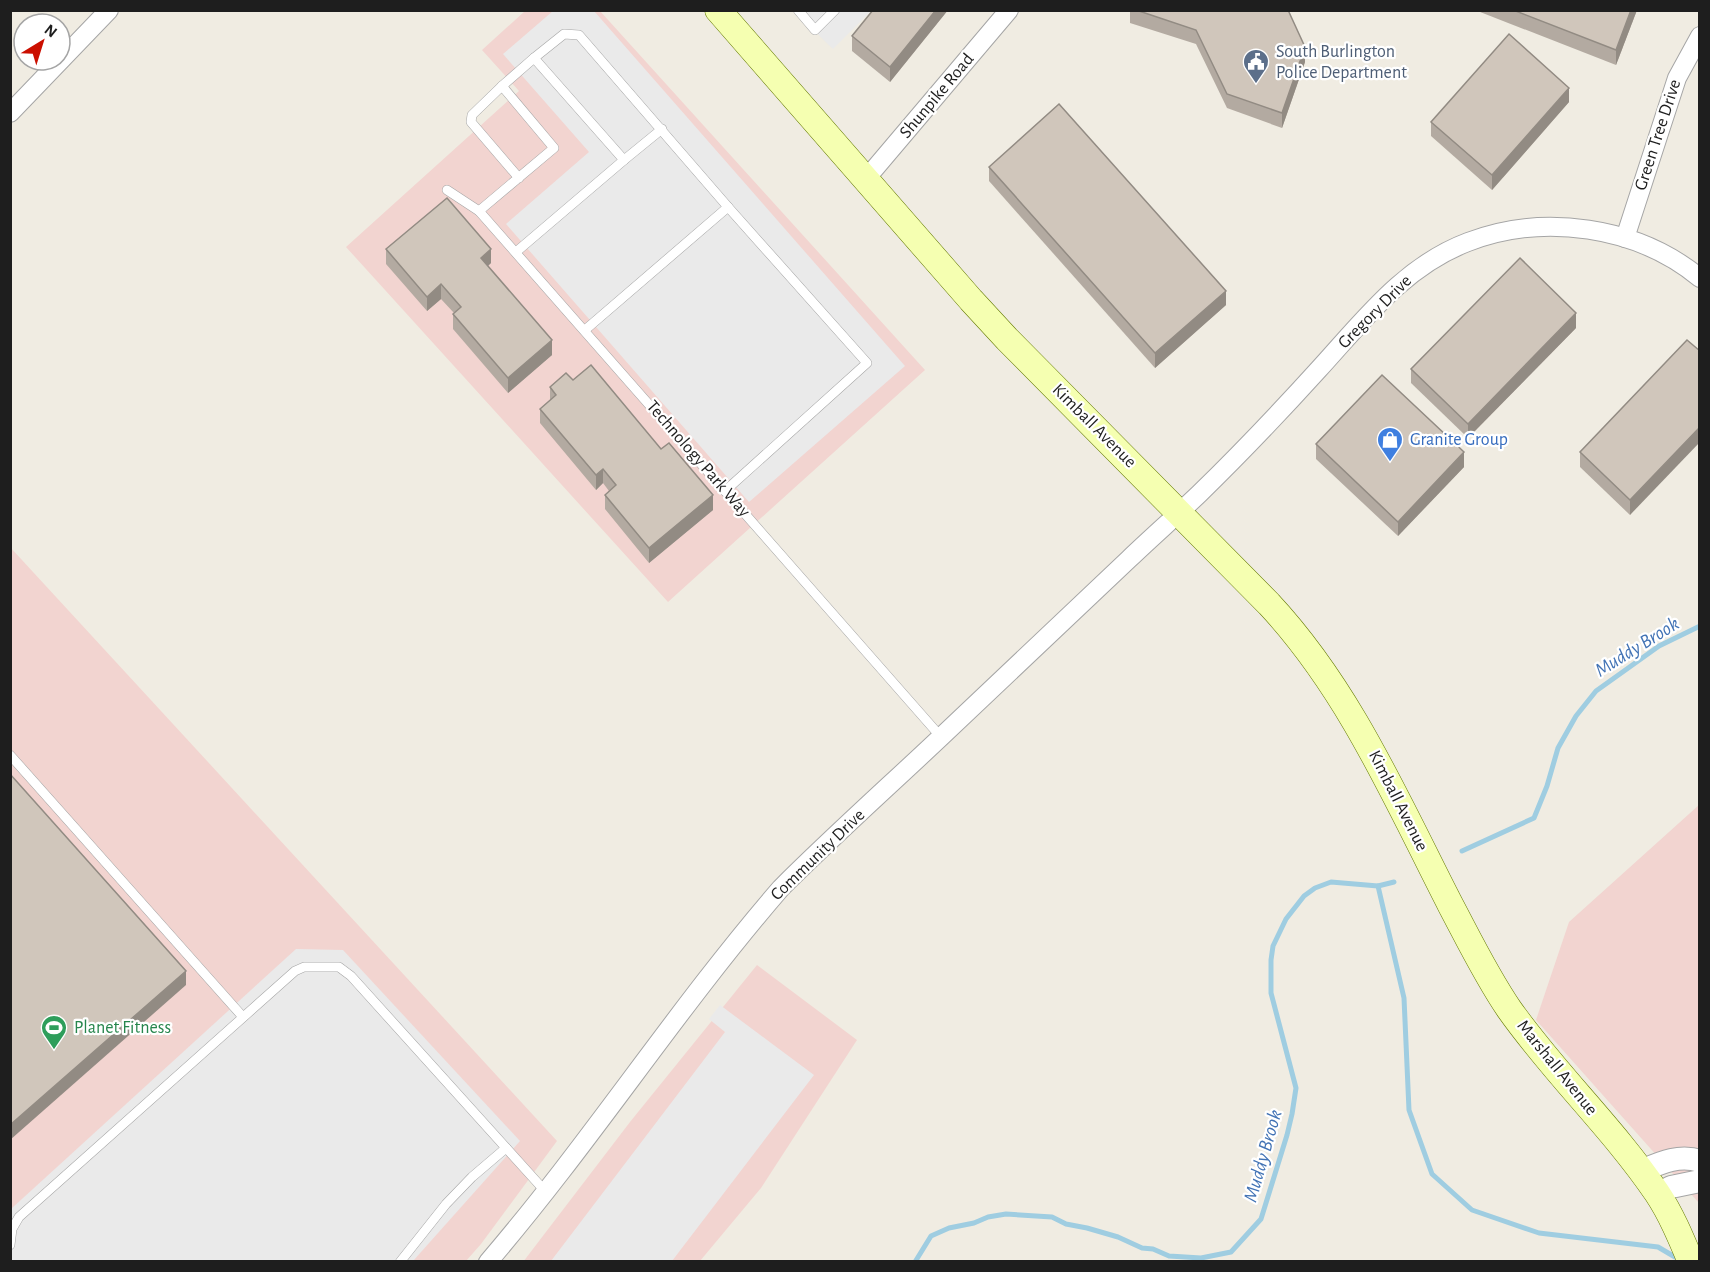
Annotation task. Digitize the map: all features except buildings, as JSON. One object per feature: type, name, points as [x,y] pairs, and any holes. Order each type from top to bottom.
[{"type":"main road","name":"Kimball Avenue","points":[[719,11],[1007,339],[1180,512],[1299,637],[1339,694],[1364,735],[1432,868]]},
{"type":"main road","name":"Marshall Avenue","points":[[1432,868],[1509,1008],[1542,1053],[1658,1194],[1680,1234],[1691,1262]]},
{"type":"street","points":[[10,113],[109,10]]},
{"type":"street","name":"Shunpike Road","points":[[866,180],[1009,10]]},
{"type":"street","name":"Green Tree Drive","points":[[1625,238],[1677,78],[1700,36]]},
{"type":"street","name":"Gregory Drive","points":[[1198,494],[1401,282],[1433,259],[1467,243],[1518,229],[1552,227],[1585,230],[1625,238],[1669,257],[1700,278]]},
{"type":"street","name":"Community Drive","points":[[488,1262],[704,983],[781,888],[1198,494]]},
{"type":"street","points":[[1641,1171],[1673,1160],[1700,1161]]},
{"type":"street","points":[[1658,1194],[1671,1188],[1700,1181]]},
{"type":"lane","points":[[798,10],[815,30],[834,10]]},
{"type":"lane","points":[[519,178],[471,122],[472,115],[564,33],[579,35],[867,363],[725,491]]},
{"type":"lane","points":[[534,58],[624,160]]},
{"type":"lane","points":[[479,211],[554,148],[502,86]]},
{"type":"lane","points":[[516,252],[662,129]]},
{"type":"lane","name":"Technology Park Way","points":[[447,190],[479,211],[941,737]]},
{"type":"lane","points":[[585,330],[728,207]]},
{"type":"lane","points":[[10,755],[243,1017]]},
{"type":"lane","points":[[10,1245],[12,1228],[19,1217],[299,969],[339,967],[351,975],[545,1191]]},
{"type":"lane","points":[[400,1262],[446,1204],[472,1177],[506,1148]]},
{"type":"shaded area","points":[[525,11],[600,11],[925,370],[668,602],[346,247],[519,91],[482,50]]},
{"type":"shaded area","points":[[553,11],[594,11],[905,366],[749,502],[506,224],[589,152],[503,54]]},
{"type":"shaded area","points":[[794,11],[871,11],[833,49]]},
{"type":"shaded area","points":[[10,547],[557,1141],[466,1261],[11,1261]]},
{"type":"shaded area","points":[[1699,805],[1699,1203],[1536,1020],[1569,922]]},
{"type":"shaded area","points":[[296,949],[343,950],[520,1141],[413,1261],[11,1262],[11,1209]]},
{"type":"shaded area","points":[[757,965],[857,1040],[761,1188],[700,1261],[523,1262],[630,1122]]},
{"type":"shaded area","points":[[720,1005],[814,1075],[672,1261],[551,1261],[725,1032],[709,1019]]},
{"type":"waterway","name":"Muddy Brook","points":[[1462,851],[1534,818],[1547,786],[1558,748],[1576,716],[1596,691],[1659,646],[1700,626]]},
{"type":"waterway","name":"Muddy Brook","points":[[915,1262],[931,1236],[949,1228],[1006,1214],[1052,1217],[1066,1224],[1118,1237],[1142,1248],[1153,1249],[1169,1256],[1201,1258],[1231,1252],[1261,1219],[1287,1135],[1296,1088],[1271,993],[1273,946],[1286,919],[1304,896],[1315,888],[1331,882],[1378,886],[1394,882]]},
{"type":"waterway","points":[[1378,886],[1404,998],[1409,1110],[1432,1174],[1472,1210],[1539,1233],[1658,1247],[1675,1257]]},
{"type":"place","name":"South Burlington Police Department","points":[[1256,85]]},
{"type":"place","name":"Granite Group","points":[[1390,463]]},
{"type":"place","name":"Planet Fitness","points":[[54,1051]]}]
